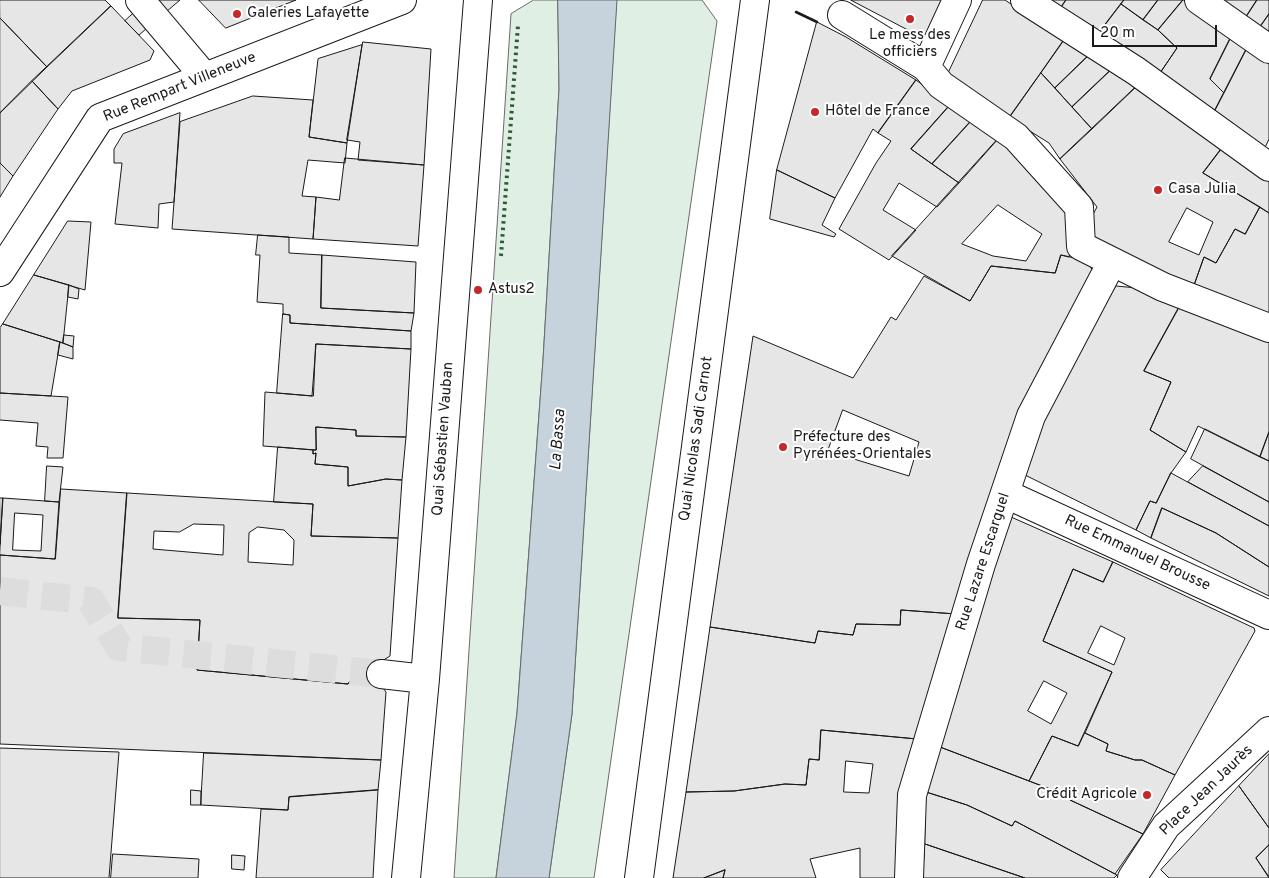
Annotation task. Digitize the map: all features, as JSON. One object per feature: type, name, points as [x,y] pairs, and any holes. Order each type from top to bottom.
[{"type":"street","points":[[140,0],[204,76]]},
{"type":"street","name":"Rue Rempart Villeneuve","points":[[0,272],[100,118],[402,0]]},
{"type":"street","name":"Quai Sébastien Vauban","points":[[406,878],[425,680],[478,0]]},
{"type":"street","name":"Quai Nicolas Sadi Carnot","points":[[639,878],[755,0]]},
{"type":"street","points":[[926,67],[957,0]]},
{"type":"street","points":[[1024,0],[1136,71],[1269,167]]},
{"type":"street","points":[[1198,0],[1269,49]]},
{"type":"street","points":[[842,15],[926,67],[941,85],[1016,137],[1079,207],[1081,246],[1163,287],[1269,328]]},
{"type":"street","name":"Rue Lazare Escarguel","points":[[909,878],[912,795],[978,573],[1031,416],[1112,262]]},
{"type":"street","name":"Rue Emmanuel Brousse","points":[[1006,494],[1269,615]]},
{"type":"street","points":[[381,674],[425,680]]},
{"type":"street","name":"Place Jean Jaurès","points":[[1132,878],[1166,826],[1269,731]]},
{"type":"green space","points":[[534,0],[558,0],[559,89],[543,360],[517,713],[496,878],[454,878],[511,14]]},
{"type":"green space","points":[[617,0],[702,0],[717,21],[594,878],[549,878],[572,714]]},
{"type":"water","name":"La Bassa","points":[[558,0],[617,0],[572,714],[549,878],[496,878],[517,713],[543,360],[559,89]]},
{"type":"building","points":[[0,0],[105,0],[111,6],[47,67],[0,18]]},
{"type":"building","points":[[148,0],[180,0],[139,35],[125,21]]},
{"type":"building","name":"Galeries Lafayette","points":[[199,0],[296,0],[226,28]]},
{"type":"building","name":"Le mess des officiers","points":[[851,0],[943,0],[924,38]]},
{"type":"building","points":[[983,0],[1005,0],[1064,40],[1009,118],[947,76]]},
{"type":"building","points":[[1047,0],[1066,0],[1060,9]]},
{"type":"building","points":[[1066,0],[1124,0],[1098,34],[1060,9]]},
{"type":"building","points":[[1124,0],[1158,0],[1143,20],[1121,4]]},
{"type":"building","points":[[1158,0],[1183,0],[1158,30],[1143,20]]},
{"type":"building","points":[[1183,0],[1186,0],[1231,37],[1210,79],[1224,93],[1211,118],[1160,73],[1177,48],[1158,30]]},
{"type":"building","points":[[1222,0],[1257,0],[1246,17]]},
{"type":"building","points":[[1257,0],[1269,0],[1269,14],[1260,27],[1246,17]]},
{"type":"building","points":[[1121,4],[1158,30],[1177,48],[1160,73],[1098,34]]},
{"type":"building","points":[[111,6],[154,51],[150,60],[72,91],[58,109],[32,81]]},
{"type":"building","points":[[1269,14],[1269,34],[1260,27]]},
{"type":"building","points":[[0,18],[47,67],[0,113]]},
{"type":"building","points":[[817,22],[846,37],[916,80],[878,133],[873,129],[835,198],[777,170]]},
{"type":"building","points":[[1231,37],[1247,48],[1224,93],[1210,79]]},
{"type":"building","points":[[1064,40],[1088,56],[1055,88],[1041,73]]},
{"type":"building","points":[[363,42],[431,49],[424,165],[358,160],[360,142],[347,140]]},
{"type":"building","points":[[362,45],[347,143],[309,137],[318,59]]},
{"type":"building","points":[[1247,48],[1269,64],[1269,139],[1262,154],[1211,118]]},
{"type":"building","points":[[1088,56],[1114,67],[1072,107],[1055,88]]},
{"type":"building","points":[[1114,67],[1138,85],[1092,129],[1072,107]]},
{"type":"building","points":[[1041,73],[1092,129],[1060,159],[1049,143],[1009,118]]},
{"type":"building","points":[[916,80],[950,105],[911,149],[959,183],[937,207],[899,183],[883,210],[916,230],[889,260],[839,229],[876,163],[891,141],[878,133]]},
{"type":"building","points":[[32,81],[58,109],[13,176],[0,163],[0,113]]},
{"type":"building","name":"Casa Julia","points":[[1138,85],[1201,135],[1222,148],[1203,173],[1260,207],[1245,234],[1235,229],[1216,263],[1204,257],[1193,288],[1093,240],[1089,222],[1097,207],[1060,159]],"holes":[[[1187,208],[1213,222],[1199,255],[1169,242]]]},
{"type":"building","points":[[253,96],[313,100],[309,137],[347,143],[345,163],[308,160],[302,196],[316,197],[313,239],[172,229],[180,122]]},
{"type":"building","points":[[950,105],[972,120],[932,164],[911,149]]},
{"type":"building","points":[[180,113],[174,202],[159,204],[158,228],[115,224],[122,163],[114,163],[114,149],[123,134]]},
{"type":"building","points":[[972,120],[998,139],[959,183],[932,164]]},
{"type":"building","points":[[998,139],[1057,194],[1068,216],[1072,239],[1069,257],[1061,255],[1055,273],[991,266],[970,301],[892,256]],"holes":[[[998,205],[1042,234],[1026,261],[993,256],[962,244]]]},
{"type":"building","points":[[1222,148],[1269,177],[1269,213],[1203,173]]},
{"type":"building","points":[[345,158],[424,165],[418,246],[313,239],[316,197],[339,200]]},
{"type":"building","points":[[0,163],[13,176],[0,197]]},
{"type":"building","points":[[777,170],[835,198],[822,225],[836,234],[834,237],[770,219]]},
{"type":"building","points":[[1260,207],[1269,213],[1269,320],[1193,288],[1204,257],[1216,263],[1235,229],[1245,234]]},
{"type":"building","points":[[68,221],[91,222],[85,290],[34,275]]},
{"type":"building","points":[[258,235],[289,237],[289,253],[322,255],[321,308],[414,313],[411,331],[290,323],[290,315],[283,314],[283,304],[257,302],[260,255],[256,255]]},
{"type":"building","points":[[322,255],[416,262],[414,313],[321,308]]},
{"type":"building","name":"Préfecture des Pyrénées-Orientales","points":[[1061,255],[1088,261],[1093,272],[956,614],[901,610],[900,625],[856,624],[853,635],[818,631],[815,643],[710,627],[753,336],[853,378],[891,317],[896,320],[924,276],[970,301],[991,266],[1055,273]],"holes":[[[843,410],[919,442],[909,476],[828,451]]]},
{"type":"building","points":[[34,275],[69,285],[63,343],[3,324]]},
{"type":"building","points":[[69,285],[79,289],[78,299],[68,297]]},
{"type":"building","points":[[1116,286],[1137,288],[1182,302],[1144,371],[1171,382],[1150,430],[1186,452],[1171,473],[1156,503],[1150,501],[1136,530],[1025,475],[1029,446]]},
{"type":"building","points":[[1182,302],[1269,335],[1269,432],[1260,457],[1198,426],[1186,452],[1150,430],[1171,382],[1144,371]]},
{"type":"building","points":[[283,314],[290,315],[290,323],[411,331],[411,349],[316,344],[312,396],[277,393]]},
{"type":"building","points":[[3,324],[60,342],[51,396],[0,393],[0,328]]},
{"type":"building","points":[[64,335],[74,336],[73,347],[63,343]]},
{"type":"building","points":[[60,342],[73,347],[73,359],[58,355]]},
{"type":"building","points":[[316,344],[411,349],[406,437],[356,436],[356,430],[316,427],[316,450],[263,446],[265,392],[313,396]]},
{"type":"building","points":[[0,393],[68,397],[63,458],[47,458],[48,447],[36,446],[38,423],[0,420]]},
{"type":"building","points":[[316,427],[356,430],[356,436],[406,437],[402,480],[386,479],[348,486],[348,467],[315,464],[316,453],[313,454],[313,450],[316,450]]},
{"type":"building","points":[[1205,429],[1269,461],[1269,502],[1191,459]]},
{"type":"building","points":[[1269,432],[1269,461],[1260,457]]},
{"type":"building","points":[[278,447],[313,450],[313,454],[316,453],[315,464],[348,467],[348,486],[386,479],[402,480],[398,538],[311,536],[313,504],[274,502]]},
{"type":"building","points":[[47,466],[63,467],[59,502],[45,501]]},
{"type":"building","points":[[1203,466],[1269,502],[1269,526],[1188,482]]},
{"type":"building","points":[[1171,473],[1269,526],[1269,567],[1216,533],[1162,508],[1151,538],[1136,530],[1150,501],[1156,503]]},
{"type":"building","points":[[61,489],[127,493],[118,618],[200,620],[197,670],[348,684],[350,681],[380,684],[386,692],[381,760],[0,744],[0,555],[55,559]]},
{"type":"building","points":[[127,493],[313,504],[311,536],[398,538],[390,656],[382,661],[380,684],[350,681],[348,684],[197,670],[200,620],[118,618]],"holes":[[[194,524],[224,525],[223,555],[153,549],[154,531],[179,532]],[[258,527],[284,530],[294,540],[293,565],[248,562],[249,533]]]},
{"type":"building","points":[[0,498],[3,498],[0,544]]},
{"type":"building","points":[[3,498],[59,502],[55,559],[0,555]],"holes":[[[15,513],[43,515],[41,551],[13,550]]]},
{"type":"building","points":[[1162,508],[1216,533],[1269,567],[1269,596],[1151,538]]},
{"type":"building","points":[[1011,517],[1113,562],[1103,582],[1073,569],[1043,641],[1112,672],[1078,746],[1052,736],[1029,781],[940,747],[956,681]],"holes":[[[1044,681],[1067,693],[1051,724],[1028,711]]]},
{"type":"building","points":[[1113,562],[1254,628],[1255,631],[1175,775],[1142,760],[1135,760],[1106,751],[1108,744],[1085,733],[1112,672],[1043,641],[1073,569],[1103,582]],"holes":[[[1101,626],[1125,638],[1114,665],[1088,653]]]},
{"type":"building","points":[[901,610],[956,614],[917,739],[821,730],[819,760],[809,759],[806,785],[785,784],[734,791],[686,792],[710,627],[815,643],[818,631],[853,635],[856,624],[900,625]]},
{"type":"building","points":[[821,730],[917,739],[899,878],[860,878],[860,848],[810,859],[816,878],[723,878],[725,870],[704,878],[673,878],[686,792],[734,791],[785,784],[806,785],[809,759],[819,760]],"holes":[[[846,761],[873,764],[869,793],[844,792]]]},
{"type":"building","points":[[1085,733],[1108,744],[1106,751],[1135,760],[1142,760],[1175,775],[1143,834],[1070,800],[1071,797],[1029,781],[1052,736],[1078,746]]},
{"type":"building","points":[[940,747],[1071,797],[1070,800],[1143,834],[1115,874],[1015,821],[1012,826],[967,805],[926,792]]},
{"type":"building","points":[[0,748],[119,752],[109,878],[0,878]]},
{"type":"building","points":[[204,753],[381,760],[378,790],[289,797],[288,810],[201,805]]},
{"type":"building","points":[[1269,754],[1269,828],[1239,786]]},
{"type":"building","points":[[1239,786],[1269,828],[1269,845],[1256,858],[1269,878],[1169,878],[1161,870]]},
{"type":"building","points":[[191,790],[201,791],[201,805],[191,805]]},
{"type":"building","points":[[378,790],[373,878],[256,878],[261,809],[288,810],[289,797]]},
{"type":"building","points":[[926,792],[967,805],[1012,826],[1015,821],[1117,875],[1114,878],[1025,878],[925,844]]},
{"type":"building","points":[[925,844],[1025,878],[923,878]]},
{"type":"building","points":[[1269,845],[1269,877],[1256,858]]},
{"type":"building","points":[[113,854],[199,859],[198,878],[111,878]]},
{"type":"building","points":[[232,855],[245,856],[244,870],[232,869]]},
{"type":"building","points":[[725,870],[723,878],[704,878]]},
{"type":"tunnel","points":[[0,591],[91,601],[119,647],[381,674]]},
{"type":"hedge","points":[[501,256],[518,25]]},
{"type":"wall","points":[[796,12],[817,22]]},
{"type":"place","name":"Galeries Lafayette","points":[[237,14]]},
{"type":"place","name":"Le mess des officiers","points":[[910,19]]},
{"type":"place","name":"Hôtel de France","points":[[815,112]]},
{"type":"place","name":"Casa Julia","points":[[1158,190]]},
{"type":"place","name":"Astus2","points":[[478,290]]},
{"type":"place","name":"Préfecture des Pyrénées-Orientales","points":[[783,447]]},
{"type":"place","name":"Crédit Agricole","points":[[1147,795]]}]
